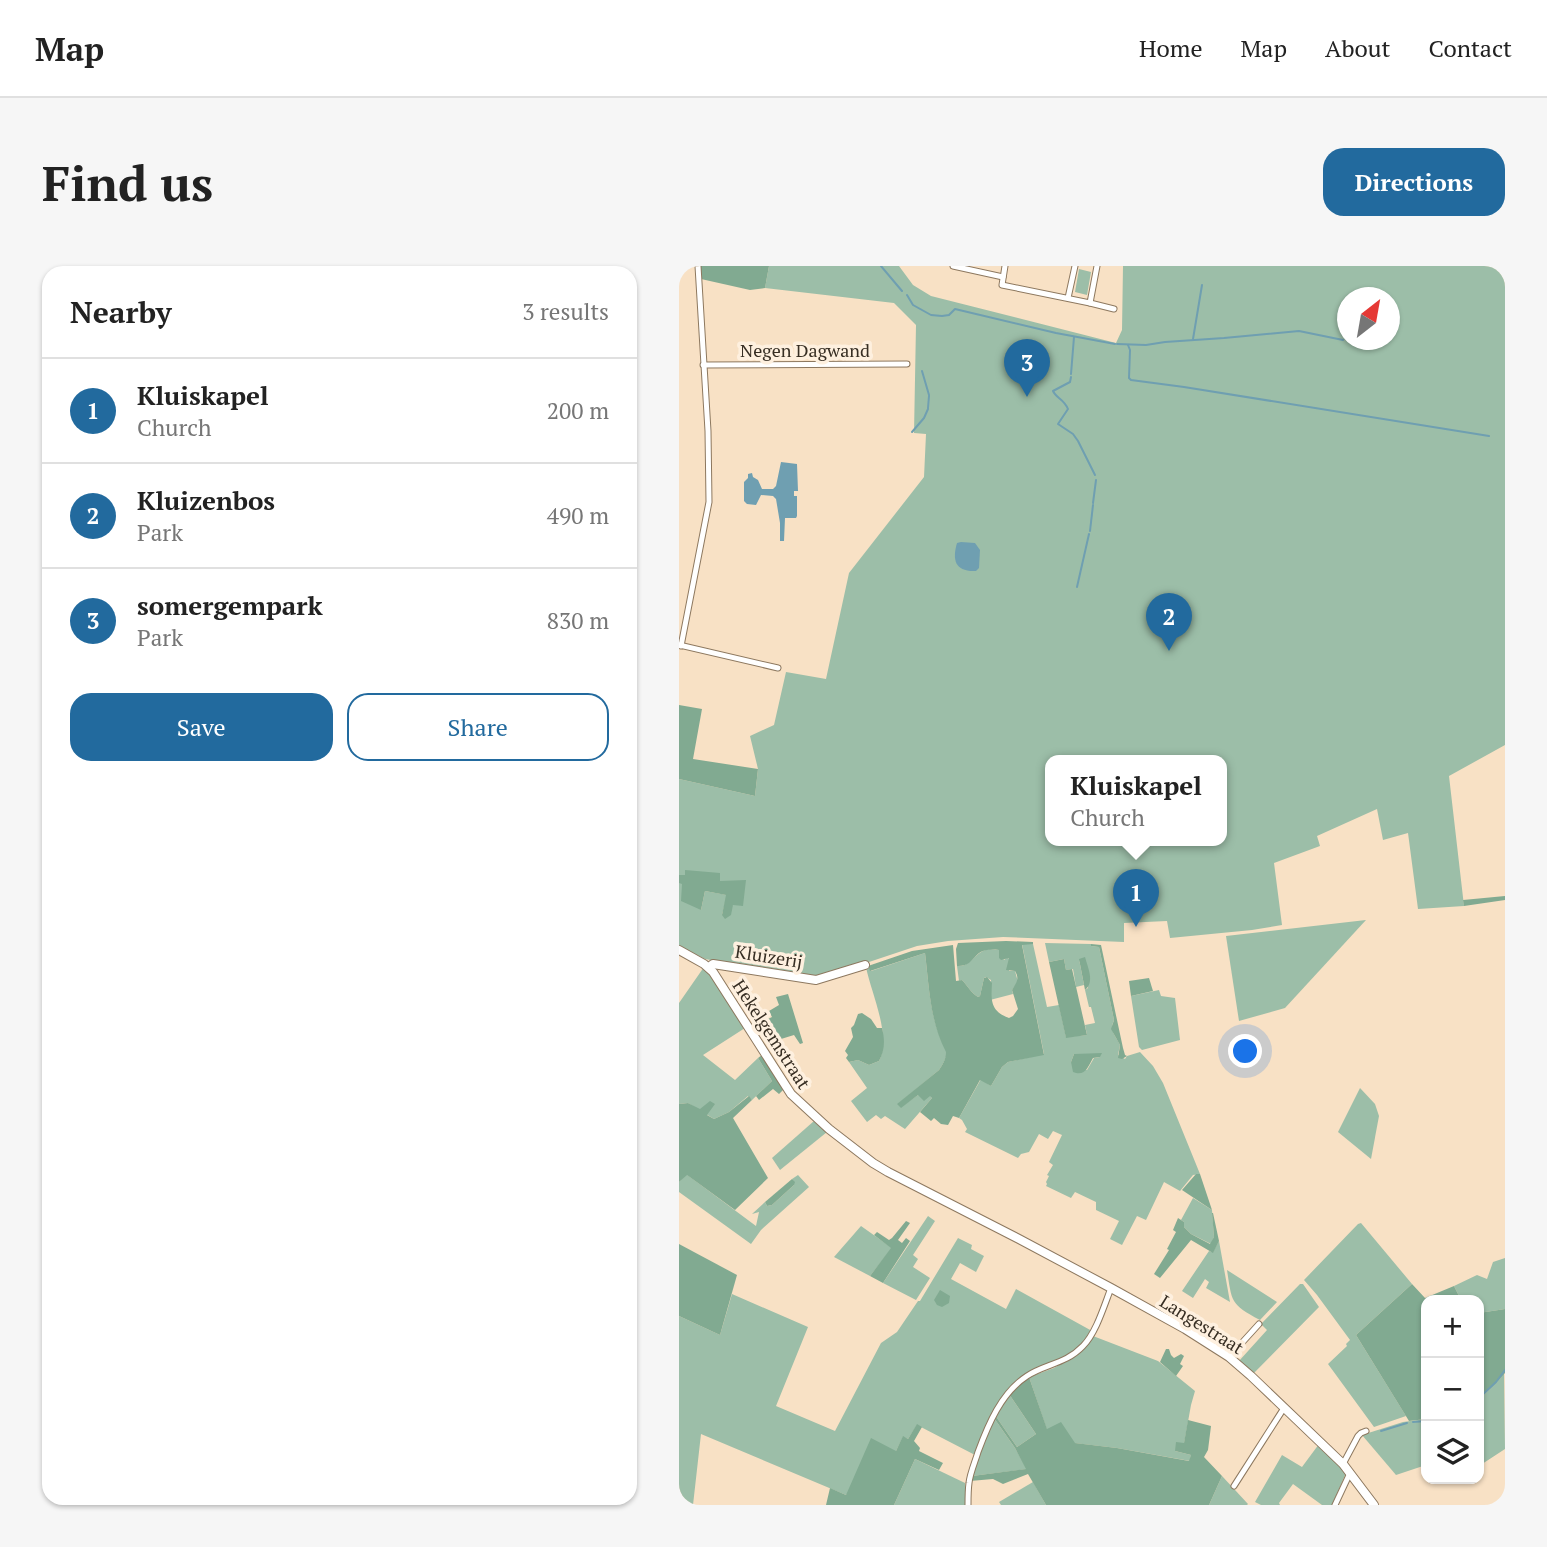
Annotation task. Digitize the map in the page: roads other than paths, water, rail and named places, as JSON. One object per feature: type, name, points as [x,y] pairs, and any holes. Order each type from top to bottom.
[{"type":"street","points":[[698,266],[708,432],[709,502],[680,645],[778,668]]},
{"type":"street","points":[[953,266],[981,269],[1003,277]]},
{"type":"street","points":[[1005,266],[1002,285],[1114,309]]},
{"type":"street","points":[[1068,298],[1075,266]]},
{"type":"street","points":[[1090,303],[1097,266]]},
{"type":"street","name":"Negen Dagwand","points":[[703,365],[907,364]]},
{"type":"street","name":"Hekelgemstraat","points":[[679,950],[709,968],[785,1086],[809,1112],[873,1163],[1022,1240]]},
{"type":"street","name":"Kluizerij","points":[[709,968],[713,964],[816,980],[865,965]]},
{"type":"street","name":"Langestraat","points":[[1022,1240],[1185,1329],[1229,1357],[1343,1464],[1374,1505]]},
{"type":"street","points":[[968,1505],[972,1469],[996,1410],[1026,1376],[1060,1363],[1083,1346],[1092,1335],[1111,1288]]},
{"type":"street","points":[[1229,1357],[1259,1324]]},
{"type":"street","points":[[1234,1486],[1284,1408]]},
{"type":"street","points":[[1343,1464],[1358,1436],[1366,1431]]},
{"type":"street","points":[[1335,1505],[1351,1473]]},
{"type":"water","points":[[781,462],[797,464],[798,491],[794,491],[794,496],[797,496],[797,516],[785,518],[784,541],[780,541],[780,523],[776,499],[773,496],[761,495],[756,505],[744,501],[744,482],[748,474],[752,473],[762,489],[773,489]]},
{"type":"water","points":[[957,543],[975,543],[980,550],[979,568],[976,571],[963,569],[957,564]]},
{"type":"waterway","points":[[881,266],[902,291]]},
{"type":"waterway","points":[[1193,339],[1202,285]]},
{"type":"waterway","points":[[907,295],[913,305],[931,315],[949,315],[955,309],[1115,344]]},
{"type":"waterway","points":[[1117,344],[1146,345],[1299,331],[1337,339]]},
{"type":"waterway","points":[[1071,374],[1074,337]]},
{"type":"waterway","points":[[1128,345],[1131,380],[1489,436]]},
{"type":"waterway","points":[[922,371],[929,395]]},
{"type":"waterway","points":[[1071,377],[1070,382],[1053,391],[1068,409],[1058,424],[1073,434],[1095,475]]},
{"type":"waterway","points":[[928,408],[929,396]]},
{"type":"waterway","points":[[912,432],[928,409]]},
{"type":"waterway","points":[[1093,503],[1096,480]]},
{"type":"waterway","points":[[1090,531],[1093,505]]},
{"type":"waterway","points":[[1077,587],[1089,534]]},
{"type":"waterway","points":[[1484,1393],[1505,1370]]},
{"type":"waterway","points":[[1413,1422],[1421,1421]]},
{"type":"waterway","points":[[1381,1431],[1407,1423]]},
{"type":"place","name":"somergempark","points":[[1027,397]]},
{"type":"place","name":"Kluizenbos","points":[[1169,651]]},
{"type":"place","name":"Kluiskapel","points":[[1136,927]]}]
